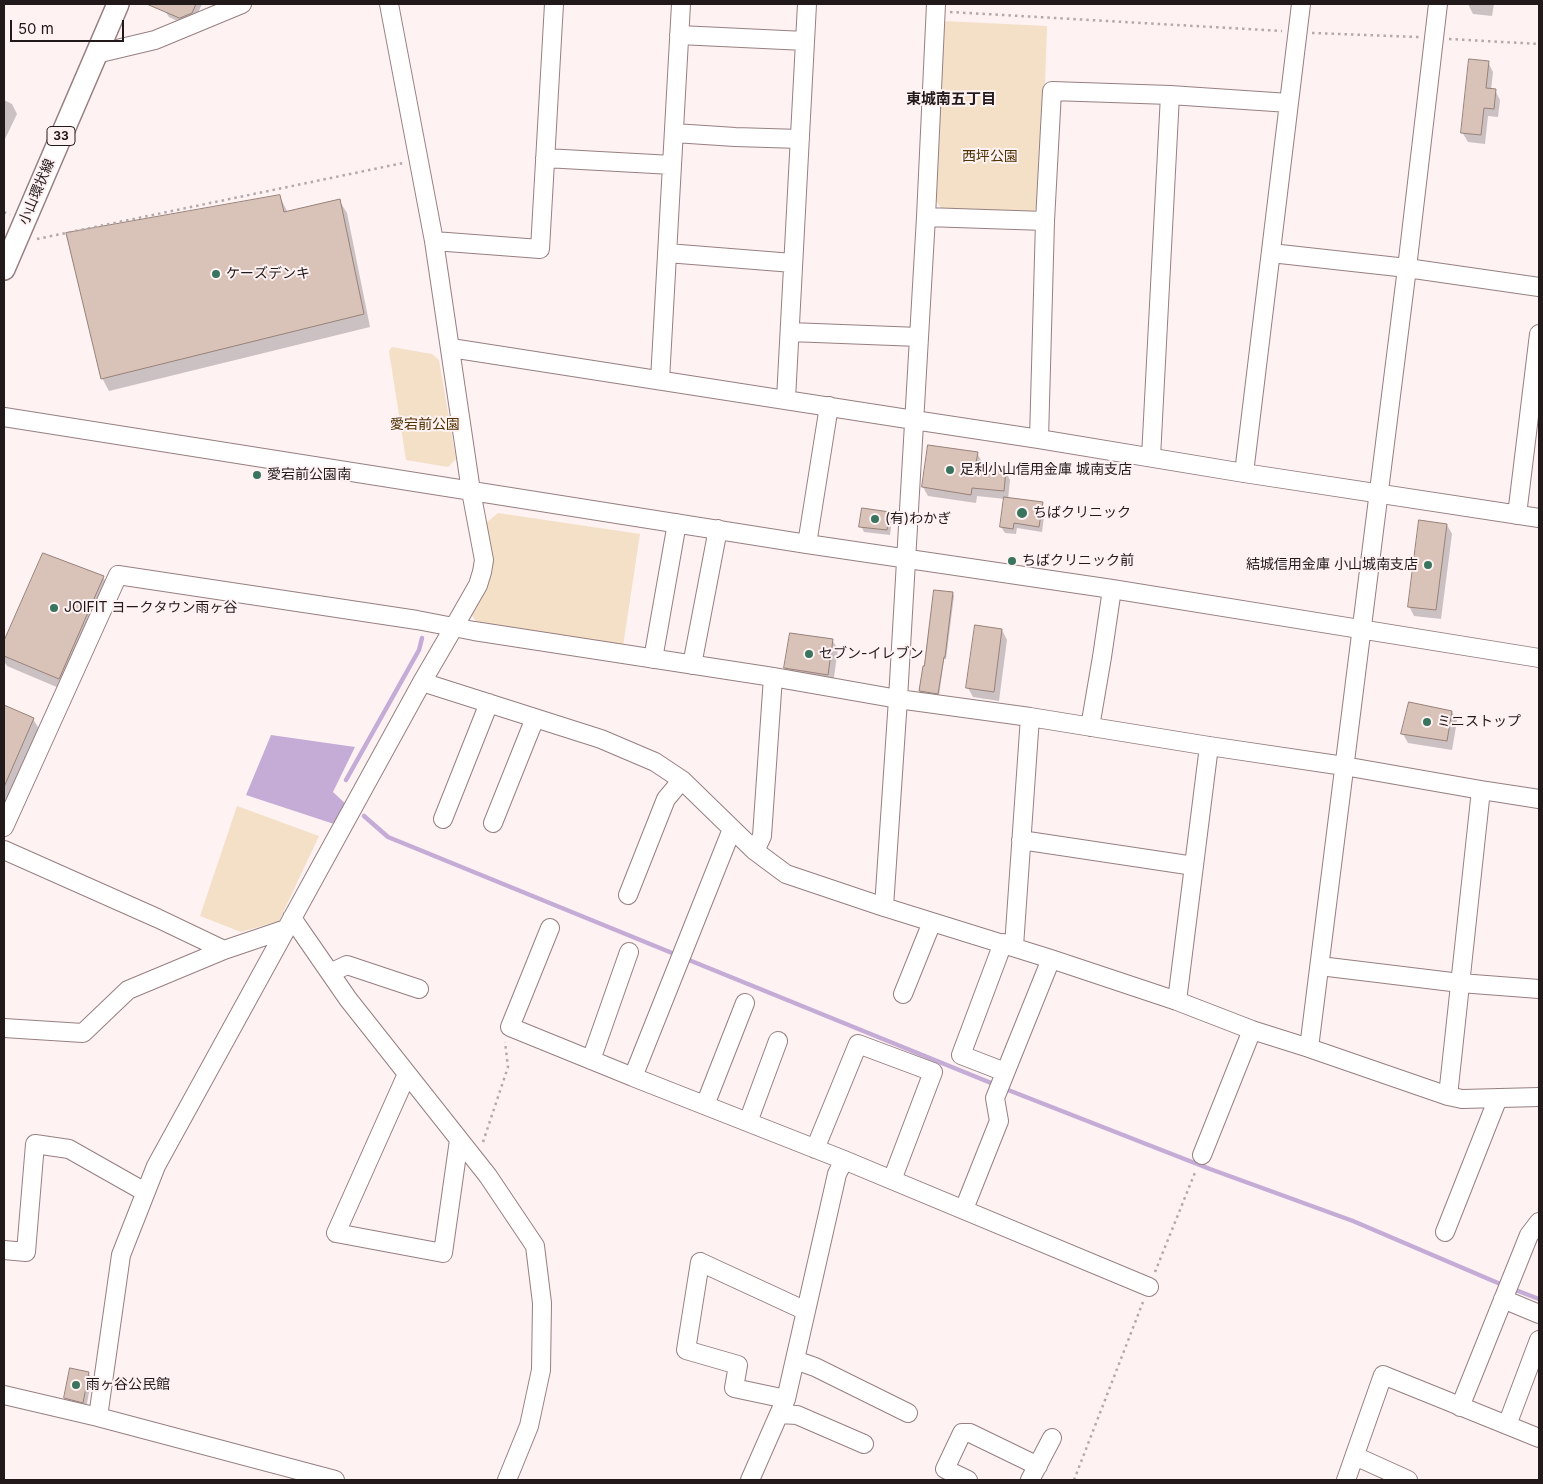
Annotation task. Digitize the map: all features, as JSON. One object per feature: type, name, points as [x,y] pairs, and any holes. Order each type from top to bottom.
[{"type":"main road","name":"小山環状線","points":[[4,269],[118,4]]},
{"type":"street","points":[[96,54],[155,40],[242,4]]},
{"type":"street","points":[[98,1417],[120,1255],[156,1166],[422,682],[478,585],[482,572],[484,560],[471,491],[434,241],[390,4]]},
{"type":"street","points":[[434,241],[540,249],[554,4]]},
{"type":"street","points":[[660,380],[681,4]]},
{"type":"street","points":[[786,400],[807,4]]},
{"type":"street","points":[[1244,473],[1301,4]]},
{"type":"street","points":[[1310,1048],[1438,4]]},
{"type":"street","points":[[884,907],[926,217],[936,8]]},
{"type":"street","points":[[679,35],[805,41]]},
{"type":"street","points":[[1039,439],[1045,221],[1052,91],[1170,95],[1289,103]]},
{"type":"street","points":[[1151,457],[1170,95]]},
{"type":"street","points":[[674,133],[800,139]]},
{"type":"street","points":[[545,158],[672,165]]},
{"type":"street","points":[[926,217],[1045,221]]},
{"type":"street","points":[[667,253],[793,263]]},
{"type":"street","points":[[1271,253],[1407,268],[1539,287]]},
{"type":"street","points":[[790,332],[919,337]]},
{"type":"street","points":[[1517,515],[1539,334]]},
{"type":"street","points":[[450,348],[1539,518]]},
{"type":"street","points":[[807,544],[829,406]]},
{"type":"street","points":[[4,417],[807,544],[1112,589],[1539,658]]},
{"type":"street","points":[[653,659],[677,523]]},
{"type":"street","points":[[692,665],[718,529]]},
{"type":"street","points":[[4,827],[118,575],[417,620],[898,699],[1030,717],[1344,766],[1539,799]]},
{"type":"street","points":[[1090,727],[1112,589]]},
{"type":"street","points":[[755,851],[762,836],[772,677]]},
{"type":"street","points":[[422,682],[601,739],[656,762],[682,780],[755,851],[786,874],[884,907],[1008,944],[1178,1001],[1252,1030],[1448,1096],[1462,1099],[1539,1097]]},
{"type":"street","points":[[444,820],[489,703]]},
{"type":"street","points":[[1006,1072],[961,1055],[1008,944],[1021,840],[1030,717]]},
{"type":"street","points":[[493,823],[535,718]]},
{"type":"street","points":[[1178,1001],[1209,746]]},
{"type":"street","points":[[628,894],[666,799],[682,780]]},
{"type":"street","points":[[1448,1096],[1481,790]]},
{"type":"street","points":[[633,1077],[732,829]]},
{"type":"street","points":[[1021,840],[1194,866]]},
{"type":"street","points":[[4,850],[158,918],[224,950]]},
{"type":"street","points":[[902,994],[932,922]]},
{"type":"street","points":[[4,1028],[83,1033],[128,990],[289,924]]},
{"type":"street","points":[[289,924],[330,973],[348,999],[488,1176],[535,1246],[542,1303],[541,1370],[529,1426],[507,1480]]},
{"type":"street","points":[[550,928],[510,1027],[844,1160],[1149,1287]]},
{"type":"street","points":[[591,1060],[629,952]]},
{"type":"street","points":[[964,1209],[998,1122],[995,1098],[1052,959]]},
{"type":"street","points":[[330,973],[347,965],[419,989]]},
{"type":"street","points":[[1320,966],[1539,989]]},
{"type":"street","points":[[705,1105],[745,1003]]},
{"type":"street","points":[[1200,1161],[1252,1030]]},
{"type":"street","points":[[748,1122],[778,1042]]},
{"type":"street","points":[[815,1149],[858,1044],[933,1072],[892,1180]]},
{"type":"street","points":[[407,1074],[336,1233],[443,1253],[460,1140]]},
{"type":"street","points":[[1444,1232],[1498,1098]]},
{"type":"street","points":[[4,1250],[26,1252],[35,1144],[69,1149],[146,1192]]},
{"type":"street","points":[[750,1480],[782,1407],[795,1360],[837,1174],[844,1160]]},
{"type":"street","points":[[1460,1407],[1528,1235],[1539,1222]]},
{"type":"street","points":[[806,1311],[700,1262],[686,1350],[738,1365],[734,1388],[782,1407],[864,1444]]},
{"type":"street","points":[[1503,1299],[1539,1314]]},
{"type":"street","points":[[1507,1426],[1539,1340]]},
{"type":"street","points":[[795,1360],[815,1367],[908,1413]]},
{"type":"street","points":[[1346,1480],[1383,1375],[1539,1438]]},
{"type":"street","points":[[4,1395],[98,1417],[334,1480]]},
{"type":"street","points":[[968,1480],[945,1468],[962,1433],[970,1433],[1034,1473],[1052,1438]]},
{"type":"street","points":[[1355,1456],[1408,1480]]},
{"type":"path","points":[[936,8],[1298,32],[1539,44]]},
{"type":"path","points":[[16,243],[418,160]]},
{"type":"path","points":[[476,1162],[508,1067],[505,1040],[510,1027]]},
{"type":"path","points":[[1074,1480],[1200,1161]]},
{"type":"green space","name":"西坪公園","points":[[943,21],[1047,26],[1041,205],[1031,213],[941,208],[935,199]]},
{"type":"green space","name":"愛宕前公園","points":[[392,347],[432,354],[439,360],[456,459],[448,467],[406,460],[389,351]]},
{"type":"green space","points":[[498,513],[640,534],[623,646],[477,623],[471,614],[491,576],[492,565],[485,524]]},
{"type":"green space","points":[[237,806],[319,836],[279,921],[241,932],[200,916]]},
{"type":"shaded area","points":[[271,735],[355,747],[333,792],[349,807],[337,825],[246,795]]},
{"type":"building","points":[[147,4],[196,4],[192,13],[180,18]]},
{"type":"building","points":[[1469,59],[1489,61],[1486,88],[1496,89],[1494,109],[1484,108],[1481,135],[1461,133]]},
{"type":"building","name":"ケーズデンキ","points":[[280,195],[284,212],[340,199],[364,314],[101,379],[66,233]]},
{"type":"building","name":"足利小山信用金庫 城南支店","points":[[928,445],[978,452],[976,463],[996,465],[995,469],[1006,470],[1004,491],[972,488],[971,495],[922,487]]},
{"type":"building","name":"ちばクリニック","points":[[1004,497],[1043,502],[1039,527],[1014,523],[1013,529],[1000,527]]},
{"type":"building","name":"(有)わかぎ","points":[[862,508],[890,512],[887,530],[859,527]]},
{"type":"building","name":"結城信用金庫 小山城南支店","points":[[1419,520],[1447,524],[1436,610],[1408,607]]},
{"type":"building","name":"JOIFIT ヨークタウン雨ヶ谷","points":[[43,553],[104,576],[59,679],[4,656],[4,641]]},
{"type":"building","points":[[934,590],[953,592],[945,657],[938,694],[919,691]]},
{"type":"building","points":[[975,625],[1002,629],[994,692],[966,688]]},
{"type":"building","name":"セブン-イレブン","points":[[790,633],[833,639],[828,675],[784,668]]},
{"type":"building","name":"ミニストップ","points":[[1409,702],[1452,711],[1447,741],[1401,734]]},
{"type":"building","points":[[4,705],[34,718],[4,787]]},
{"type":"building","name":"雨ヶ谷公民館","points":[[70,1368],[89,1372],[83,1403],[64,1398]]},
{"type":"waterway","points":[[346,780],[419,650],[422,638]]},
{"type":"waterway","points":[[364,816],[388,837],[677,955]]},
{"type":"waterway","points":[[684,958],[996,1085]]},
{"type":"waterway","points":[[1003,1088],[1210,1169],[1353,1221],[1505,1286]]},
{"type":"waterway","points":[[1513,1289],[1539,1299]]},
{"type":"place","name":"ケーズデンキ","points":[[216,274]]},
{"type":"place","name":"足利小山信用金庫 城南支店","points":[[950,470]]},
{"type":"place","name":"愛宕前公園南","points":[[257,475]]},
{"type":"place","name":"ちばクリニック","points":[[1022,513]]},
{"type":"place","name":"(有)わかぎ","points":[[875,519]]},
{"type":"place","name":"ちばクリニック前","points":[[1012,561]]},
{"type":"place","name":"結城信用金庫 小山城南支店","points":[[1428,565]]},
{"type":"place","name":"JOIFIT ヨークタウン雨ヶ谷","points":[[54,608]]},
{"type":"place","name":"セブン-イレブン","points":[[809,654]]},
{"type":"place","name":"ミニストップ","points":[[1427,722]]},
{"type":"place","name":"雨ヶ谷公民館","points":[[76,1385]]},
{"type":"district","name":"東城南五丁目","points":[[951,99]]}]
